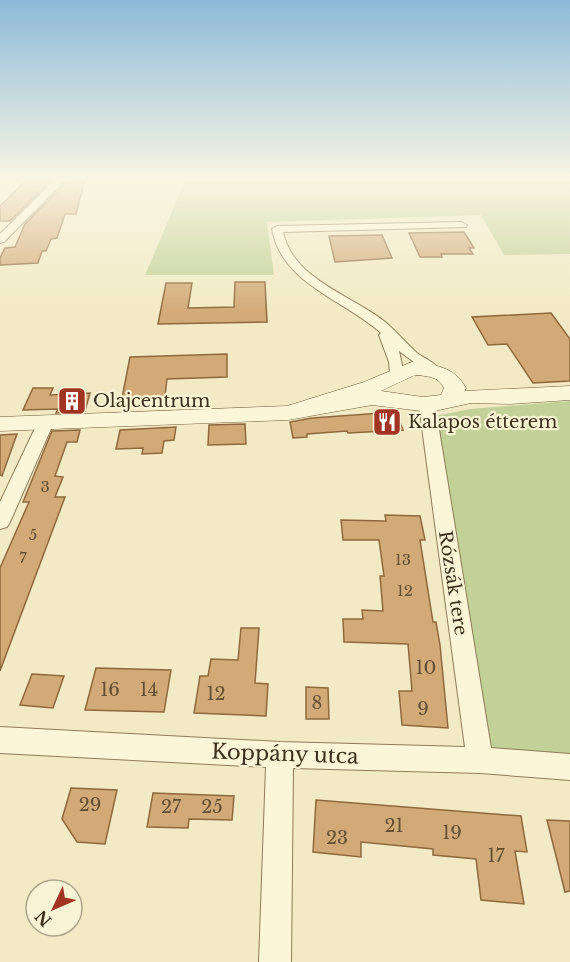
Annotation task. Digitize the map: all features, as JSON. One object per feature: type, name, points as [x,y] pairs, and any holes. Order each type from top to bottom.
[{"type":"street","points":[[0,240],[16,224]]},
{"type":"street","points":[[381,326],[394,356],[396,376],[392,385],[404,400],[428,404],[455,394],[455,388],[439,372],[415,359],[381,326],[300,272],[285,255],[277,239],[278,229],[462,225]]},
{"type":"street","points":[[297,411],[363,390],[412,368],[439,372],[489,388],[541,394]]},
{"type":"street","points":[[0,424],[288,413],[366,399],[388,398],[428,404],[470,396],[510,397],[570,393]]},
{"type":"street","name":"Rózsák tere","points":[[428,404],[480,760]]},
{"type":"street","points":[[0,522],[46,422]]},
{"type":"street","name":"Koppány utca","points":[[0,740],[280,755],[480,760],[570,767]]},
{"type":"street","points":[[275,962],[280,755]]},
{"type":"green space","points":[[167,224],[267,224],[274,275],[145,275]]},
{"type":"green space","points":[[486,224],[570,224],[570,254],[504,255]]},
{"type":"green space","points":[[570,401],[570,756],[488,751],[435,416],[471,409]]},
{"type":"building","points":[[25,224],[62,224],[57,238],[51,239],[46,251],[42,251],[38,263],[0,265],[0,258],[5,248],[15,247]]},
{"type":"building","points":[[464,232],[474,248],[469,248],[473,254],[441,254],[442,257],[420,257],[409,233]]},
{"type":"building","points":[[382,235],[392,258],[335,262],[329,236]]},
{"type":"building","points":[[235,282],[265,282],[267,322],[158,324],[166,283],[192,283],[188,308],[234,307]]},
{"type":"building","points":[[551,313],[570,339],[570,381],[533,383],[507,344],[488,345],[472,317]]},
{"type":"building","points":[[227,354],[227,377],[167,379],[165,396],[122,398],[130,357]]},
{"type":"building","points":[[33,388],[53,388],[50,395],[90,393],[85,411],[56,413],[58,409],[23,410]]},
{"type":"building","points":[[396,412],[403,430],[348,433],[347,431],[307,434],[307,437],[293,438],[290,422],[312,418]]},
{"type":"building","points":[[245,424],[246,444],[208,445],[209,425]]},
{"type":"building","points":[[176,427],[174,440],[164,441],[162,453],[142,454],[143,448],[116,449],[120,430]]},
{"type":"building","points":[[80,430],[77,442],[67,442],[55,476],[63,477],[55,497],[65,497],[0,671],[0,568],[29,502],[23,502],[52,431]]},
{"type":"building","points":[[17,434],[2,476],[0,475],[0,435]]},
{"type":"building","points":[[385,515],[420,516],[425,540],[420,540],[433,622],[436,622],[440,645],[448,728],[402,725],[399,691],[412,691],[408,644],[344,642],[343,619],[363,619],[362,610],[383,611],[380,576],[384,576],[379,540],[343,540],[341,520],[386,521]]},
{"type":"building","points":[[241,628],[259,628],[255,683],[268,684],[266,716],[194,713],[200,676],[208,676],[211,659],[238,660]]},
{"type":"building","points":[[96,668],[171,670],[164,712],[85,710]]},
{"type":"building","points":[[32,674],[64,676],[53,708],[20,705]]},
{"type":"building","points":[[306,687],[328,688],[329,719],[306,719]]},
{"type":"building","points":[[71,788],[117,790],[105,844],[77,842],[62,819]]},
{"type":"building","points":[[153,793],[234,796],[232,820],[189,819],[188,828],[147,827]]},
{"type":"building","points":[[316,800],[521,816],[527,852],[515,851],[524,904],[481,900],[476,859],[433,855],[433,849],[361,842],[361,857],[313,852]]},
{"type":"building","points":[[547,820],[570,821],[570,891],[565,892]]},
{"type":"place","name":"Olajcentrum","points":[[72,401]]},
{"type":"place","name":"Kalapos étterem","points":[[387,422]]}]
